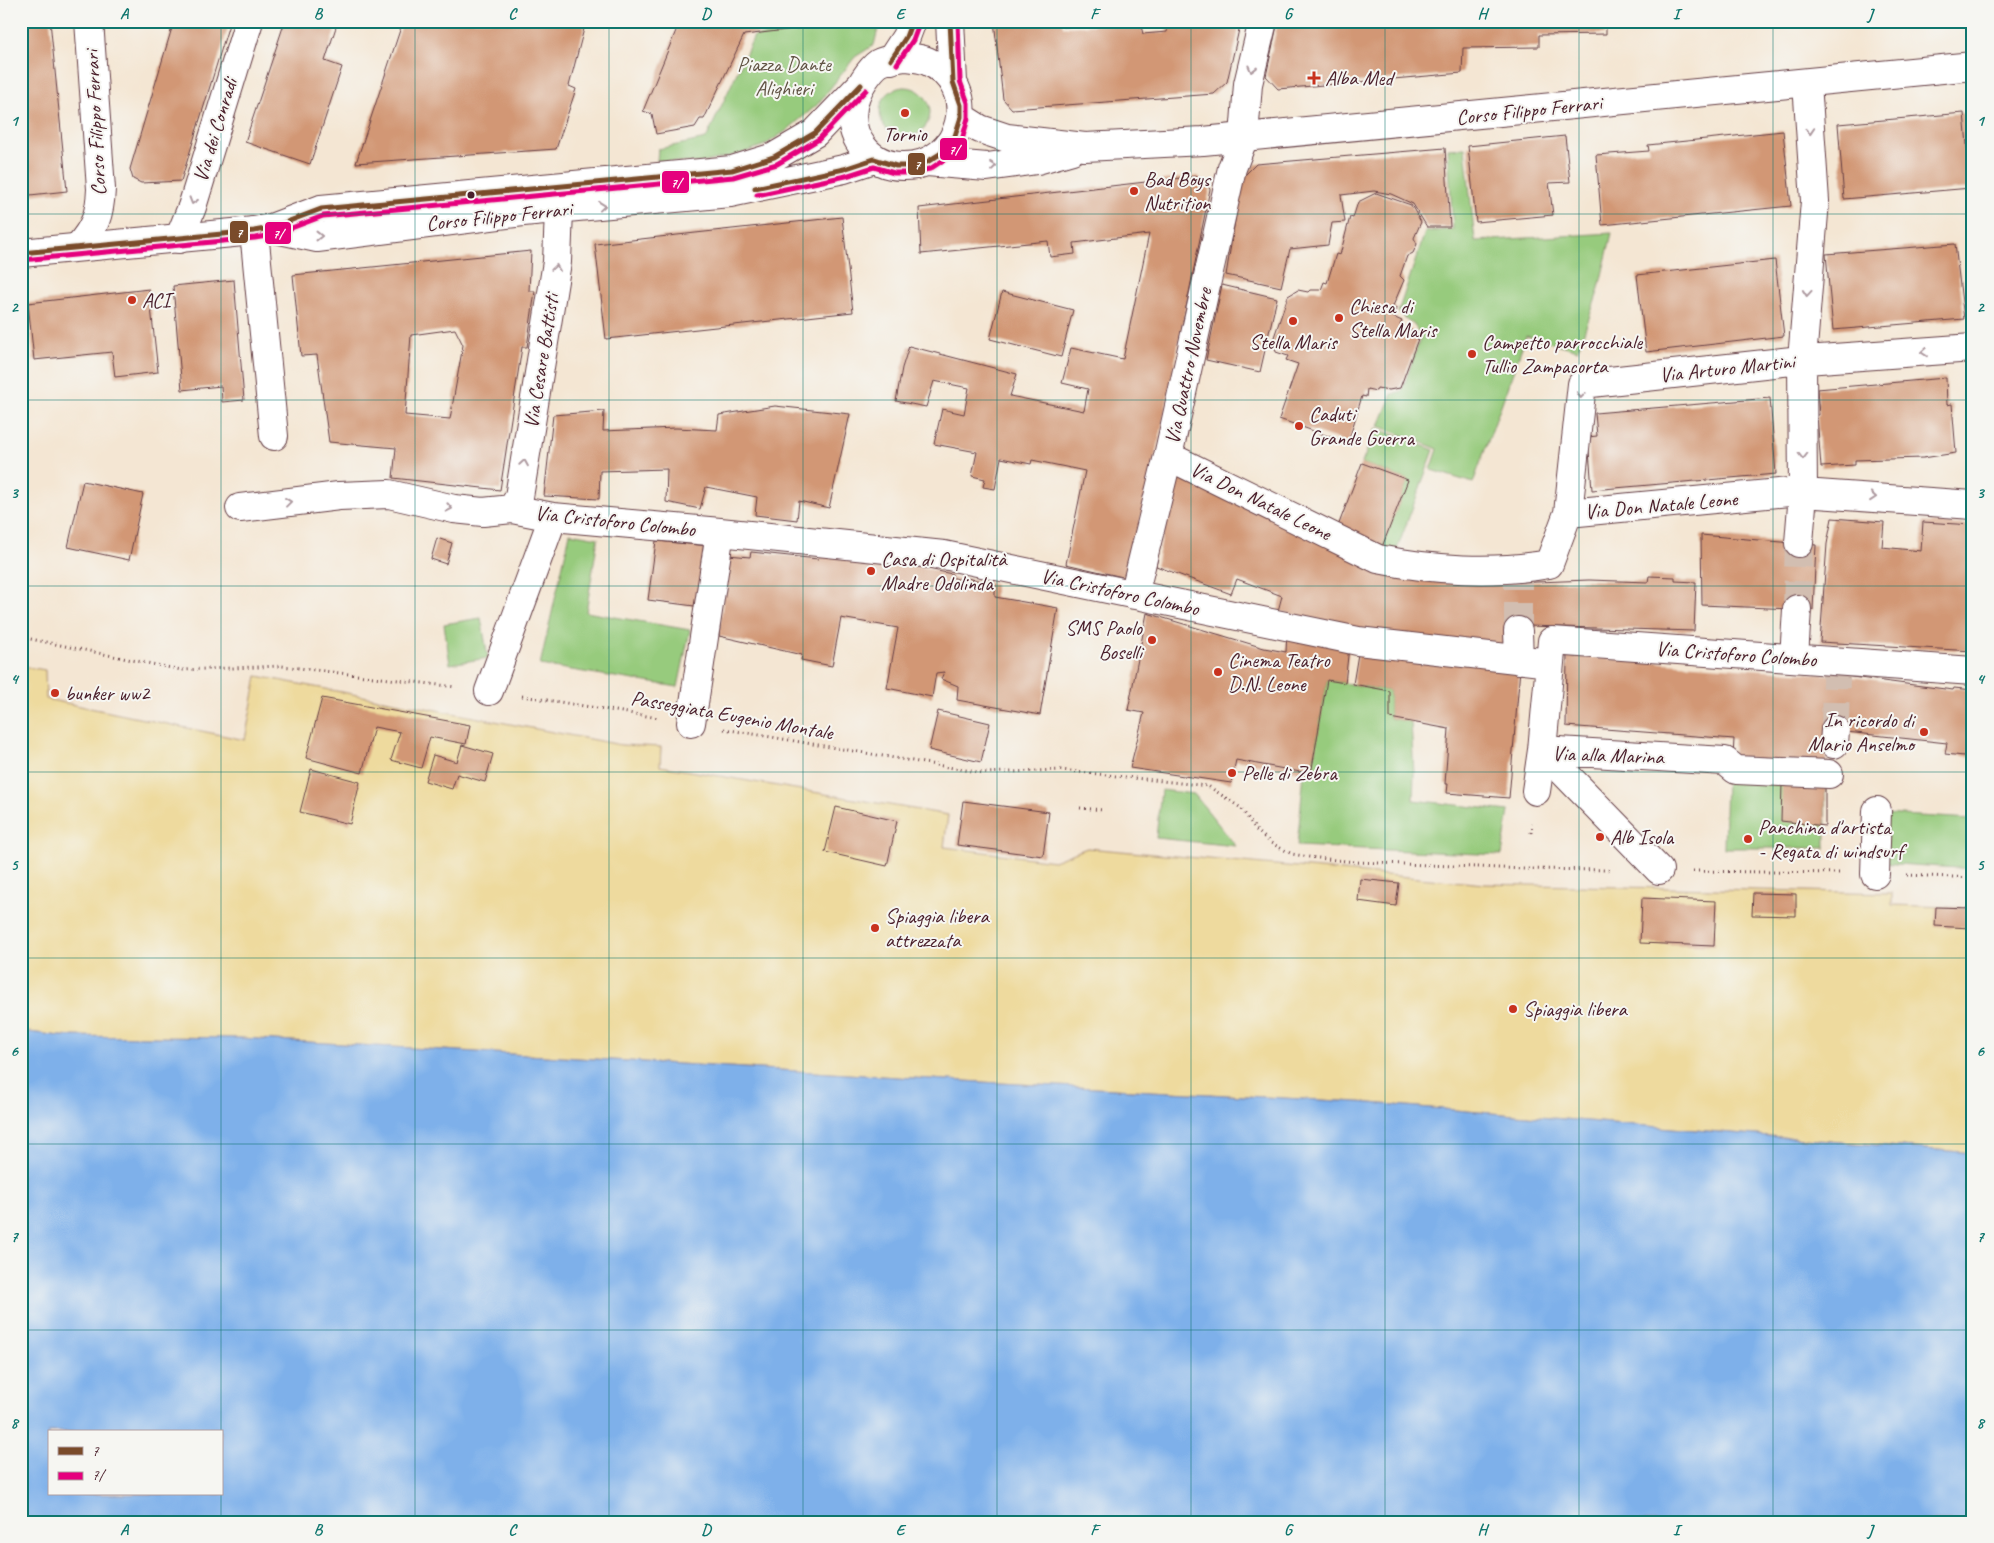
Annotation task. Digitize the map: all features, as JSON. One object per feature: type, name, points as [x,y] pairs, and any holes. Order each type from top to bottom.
[{"type":"street","name":"Corso Filippo Ferrari","points":[[78,247],[89,234],[100,210],[102,189],[89,21]]},
{"type":"street","name":"Via dei Conradi","points":[[179,239],[192,207],[249,21]]},
{"type":"street","points":[[891,60],[906,36],[912,21]]},
{"type":"street","points":[[950,21],[953,82],[961,105],[961,117]]},
{"type":"street","name":"Via Quattro Novembre","points":[[1134,595],[1168,456],[1232,168],[1244,137],[1248,84],[1263,21]]},
{"type":"street","name":"Corso Filippo Ferrari","points":[[21,253],[262,230],[321,209],[732,170],[774,157],[814,133],[861,85],[879,63],[905,57],[927,61],[953,82]]},
{"type":"street","name":"Corso Filippo Ferrari","points":[[927,162],[940,154],[949,144],[957,130],[961,117],[980,129],[1007,138],[1085,146],[1244,137],[1973,66]]},
{"type":"street","points":[[1799,544],[1803,493],[1802,360],[1815,201],[1807,83]]},
{"type":"street","name":"Corso Filippo Ferrari","points":[[861,85],[852,108],[852,122],[855,133],[860,143],[874,159],[896,166],[927,162],[987,167],[1037,160],[1085,146]]},
{"type":"street","name":"Corso Filippo Ferrari","points":[[262,230],[317,238],[513,214],[730,193],[844,169],[874,159]]},
{"type":"street","name":"Via Cesare Battisti","points":[[512,509],[518,497],[558,262],[559,210]]},
{"type":"street","points":[[262,230],[274,436]]},
{"type":"street","name":"Via Arturo Martini","points":[[1568,513],[1582,384],[1802,360],[1973,348]]},
{"type":"street","name":"Via Don Natale Leone","points":[[1168,456],[1378,559],[1406,565],[1518,576],[1548,564],[1568,513],[1789,492],[1973,505]]},
{"type":"street","name":"Via Cristoforo Colombo","points":[[240,508],[339,496],[389,494],[454,509],[483,512],[512,509],[553,517],[944,555],[1358,641],[1550,663],[1552,641],[1794,658],[1837,668],[1973,671]]},
{"type":"street","points":[[489,691],[553,517]]},
{"type":"street","name":"Via Cristoforo Colombo","points":[[691,723],[720,532]]},
{"type":"street","points":[[1794,658],[1797,609]]},
{"type":"street","points":[[1518,631],[1519,660]]},
{"type":"street","points":[[1536,791],[1542,750],[1550,663]]},
{"type":"street","name":"Via alla Marina","points":[[1542,750],[1725,761],[1736,770],[1830,774]]},
{"type":"street","name":"Via alla Marina","points":[[1542,750],[1659,870]]},
{"type":"street","points":[[1875,874],[1877,811]]},
{"type":"path","name":"Passeggiata Eugenio Montale","points":[[21,637],[181,670],[282,666],[489,691],[691,723],[983,773],[1062,770],[1208,786],[1241,808],[1256,830],[1271,843],[1292,854],[1355,862],[1414,864]]},
{"type":"path","points":[[1080,808],[1104,810]]},
{"type":"green space","name":"Piazza Dante Alighieri","points":[[878,23],[874,45],[855,57],[817,105],[786,131],[765,145],[740,154],[701,163],[657,161],[658,149],[706,139],[754,36]]},
{"type":"green space","points":[[900,87],[910,87],[923,94],[930,107],[930,117],[923,130],[910,137],[900,137],[891,133],[884,126],[880,117],[880,107],[884,98],[891,91]]},
{"type":"green space","points":[[1465,148],[1475,241],[1612,233],[1598,292],[1578,350],[1526,336],[1473,483],[1431,470],[1438,449],[1379,426],[1392,394],[1402,391],[1421,336],[1414,325],[1398,312],[1425,232],[1453,229],[1448,149]]},
{"type":"green space","points":[[1376,428],[1434,450],[1396,552],[1382,547],[1408,480],[1362,463]]},
{"type":"green space","points":[[570,533],[598,538],[586,612],[690,630],[678,687],[540,665]]},
{"type":"green space","points":[[481,618],[488,658],[450,664],[444,624]]},
{"type":"green space","points":[[1327,680],[1390,691],[1390,718],[1411,722],[1414,774],[1413,800],[1509,811],[1502,855],[1297,846],[1304,773],[1311,774]]},
{"type":"green space","points":[[1726,780],[1825,783],[1826,848],[1724,848]]},
{"type":"green space","points":[[1161,790],[1194,794],[1236,846],[1156,838]]},
{"type":"green space","points":[[1882,814],[1973,819],[1973,869],[1881,863]]},
{"type":"sand","points":[[21,666],[45,670],[46,699],[245,740],[257,676],[621,745],[661,747],[660,766],[948,815],[944,847],[1054,861],[1087,848],[1485,884],[1892,893],[1892,905],[1973,908],[1973,1153],[1358,1102],[981,1082],[241,1038],[60,1036],[21,1031]]},
{"type":"water","points":[[21,1031],[60,1036],[241,1038],[981,1082],[1358,1102],[1973,1153],[1973,1522],[21,1522]]},
{"type":"building","points":[[21,21],[50,21],[67,191],[21,196]]},
{"type":"building","points":[[174,21],[230,21],[181,181],[141,183],[133,179],[130,169]]},
{"type":"building","points":[[285,21],[338,21],[325,61],[342,67],[310,164],[245,142]]},
{"type":"building","points":[[403,21],[586,21],[569,86],[576,89],[556,149],[356,163]]},
{"type":"building","points":[[680,21],[853,22],[744,35],[704,119],[700,119],[695,127],[656,134],[652,114],[643,111]]},
{"type":"building","points":[[994,21],[1062,21],[1063,27],[1140,22],[1143,34],[1167,32],[1169,21],[1225,21],[1240,25],[1227,82],[1214,94],[1012,109],[1003,99]]},
{"type":"building","points":[[1278,21],[1606,21],[1606,34],[1539,35],[1539,47],[1463,48],[1462,73],[1278,89],[1266,76]]},
{"type":"building","points":[[1964,113],[1971,188],[1844,199],[1838,124]]},
{"type":"building","points":[[1783,131],[1791,206],[1602,225],[1596,155],[1649,151],[1648,145]]},
{"type":"building","points":[[1565,136],[1570,182],[1549,183],[1553,215],[1476,222],[1468,146]]},
{"type":"building","points":[[1445,148],[1450,227],[1427,227],[1413,204],[1391,194],[1374,191],[1341,195],[1345,222],[1332,223],[1328,245],[1290,249],[1281,287],[1226,275],[1242,178],[1256,164]]},
{"type":"building","points":[[1198,176],[1210,189],[1161,431],[1127,578],[1066,564],[1085,471],[1032,460],[1031,464],[1001,458],[995,489],[983,487],[985,479],[972,476],[977,452],[934,444],[942,409],[964,414],[969,388],[934,381],[926,407],[896,401],[902,368],[909,346],[1017,374],[1010,396],[1084,411],[1088,389],[1062,383],[1071,348],[1123,359],[1149,234],[1074,243],[1075,254],[1050,257],[1048,241],[921,254],[919,208]]},
{"type":"building","name":"Chiesa di Stella Maris","points":[[1376,193],[1411,205],[1421,222],[1414,238],[1417,244],[1413,253],[1407,256],[1400,276],[1404,280],[1393,306],[1396,308],[1393,317],[1402,321],[1400,325],[1412,331],[1418,339],[1400,388],[1389,390],[1377,388],[1376,391],[1367,389],[1366,397],[1362,396],[1348,443],[1279,419],[1298,364],[1286,360],[1288,356],[1276,352],[1273,340],[1288,296],[1298,290],[1308,292],[1310,290],[1321,290],[1324,282],[1327,283],[1336,254],[1340,255],[1350,217],[1353,218],[1358,202]]},
{"type":"building","points":[[842,217],[853,312],[606,339],[595,244]]},
{"type":"building","points":[[1955,244],[1964,319],[1833,330],[1826,254]]},
{"type":"building","points":[[531,251],[529,291],[535,291],[527,347],[522,347],[500,490],[393,478],[396,448],[329,442],[317,355],[301,356],[293,275]],"holes":[[[455,329],[463,345],[450,419],[405,415],[411,335]]]},
{"type":"building","points":[[1775,260],[1784,336],[1646,352],[1637,275]]},
{"type":"building","points":[[234,280],[244,400],[222,402],[221,386],[182,390],[173,286]]},
{"type":"building","points":[[1222,285],[1277,298],[1260,372],[1206,360]]},
{"type":"building","points":[[149,289],[158,372],[115,377],[112,352],[34,360],[28,303]]},
{"type":"building","points":[[1002,292],[1073,310],[1061,357],[990,339]]},
{"type":"building","points":[[1946,378],[1947,405],[1952,404],[1956,453],[1923,458],[1855,460],[1855,465],[1821,467],[1817,389]]},
{"type":"building","points":[[1770,398],[1776,474],[1592,490],[1588,437],[1597,436],[1595,413]]},
{"type":"building","points":[[775,406],[850,414],[829,508],[799,501],[797,520],[755,515],[757,497],[706,487],[700,509],[666,502],[667,469],[600,471],[599,499],[544,496],[553,415],[604,411],[603,431],[676,428],[717,430],[719,415]]},
{"type":"building","points":[[1362,463],[1408,480],[1382,547],[1337,529]]},
{"type":"building","points":[[1177,471],[1250,504],[1491,582],[1589,580],[1648,582],[1649,576],[1675,577],[1675,581],[1696,582],[1694,631],[1529,626],[1511,645],[1439,646],[1278,611],[1282,596],[1237,579],[1231,594],[1156,566]]},
{"type":"building","points":[[83,481],[143,494],[129,560],[68,547]]},
{"type":"building","points":[[1832,518],[1884,522],[1882,547],[1921,551],[1923,522],[1973,525],[1973,651],[1820,642],[1827,544]]},
{"type":"building","points":[[1701,535],[1816,545],[1813,610],[1702,605]]},
{"type":"building","points":[[437,538],[452,543],[446,564],[431,559]]},
{"type":"building","points":[[656,541],[709,546],[702,607],[648,600]]},
{"type":"building","points":[[823,547],[952,574],[952,577],[957,579],[962,577],[995,584],[995,597],[1058,608],[1040,715],[957,700],[958,686],[941,679],[944,672],[936,673],[932,697],[887,688],[898,628],[841,618],[832,666],[801,660],[802,655],[719,636],[728,555],[750,557],[751,552],[818,559]]},
{"type":"building","points":[[1147,613],[1264,648],[1286,652],[1287,632],[1349,647],[1345,683],[1327,680],[1311,774],[1236,760],[1231,783],[1130,768],[1144,713],[1128,710]]},
{"type":"building","points":[[1359,648],[1520,669],[1509,798],[1447,793],[1448,784],[1445,784],[1449,729],[1390,718],[1390,691],[1353,684]]},
{"type":"building","points":[[1567,656],[1836,675],[1953,690],[1954,688],[1973,690],[1973,757],[1945,754],[1947,743],[1828,730],[1826,763],[1733,758],[1734,739],[1566,726]]},
{"type":"building","points":[[322,698],[470,725],[466,744],[430,737],[421,768],[391,760],[400,732],[374,727],[362,773],[306,758]]},
{"type":"building","points":[[938,711],[990,723],[981,762],[929,750]]},
{"type":"building","points":[[462,745],[493,754],[485,782],[457,774],[452,789],[425,781],[433,755],[457,762]]},
{"type":"building","points":[[311,769],[360,782],[350,824],[300,812]]},
{"type":"building","points":[[1782,783],[1825,783],[1825,826],[1781,821]]},
{"type":"building","points":[[963,801],[1049,812],[1043,856],[957,845]]},
{"type":"building","points":[[836,807],[897,821],[887,866],[825,852]]},
{"type":"building","points":[[1360,879],[1399,883],[1396,906],[1358,901]]},
{"type":"building","points":[[1753,893],[1796,894],[1796,916],[1752,915]]},
{"type":"building","points":[[1642,898],[1716,901],[1714,946],[1640,943]]},
{"type":"building","points":[[1936,907],[1972,908],[1970,928],[1935,926]]},
{"type":"tunnel","points":[[1797,609],[1799,543]]},
{"type":"tunnel","points":[[1518,582],[1518,631]]},
{"type":"tunnel","points":[[1835,730],[1836,675]]},
{"type":"transit line","name":"7","points":[[891,60],[906,37],[912,21]]},
{"type":"transit line","name":"7","points":[[755,188],[844,169],[874,159],[896,166],[907,166],[927,162],[940,154],[955,136],[961,117],[961,105],[953,82],[950,21]]},
{"type":"transit line","name":"7/","points":[[757,195],[846,176],[874,167],[894,173],[908,173],[930,169],[945,159],[962,140],[968,118],[968,103],[960,81],[958,21]]},
{"type":"transit line","name":"7/","points":[[897,64],[913,40],[919,24]]},
{"type":"transit line","name":"7","points":[[21,253],[254,231],[271,228],[321,209],[732,170],[774,157],[815,133],[861,85]]},
{"type":"transit line","name":"7/","points":[[22,260],[255,238],[273,235],[323,216],[733,177],[777,164],[819,139],[866,90]]},
{"type":"place","name":"Alba Med","points":[[1314,78]]},
{"type":"place","name":"Tornio","points":[[905,113]]},
{"type":"place","name":"Bad Boys Nutrition","points":[[1134,191]]},
{"type":"place","name":"ACI","points":[[132,300]]},
{"type":"place","name":"Chiesa di Stella Maris","points":[[1339,318]]},
{"type":"place","name":"Stella Maris","points":[[1293,321]]},
{"type":"place","name":"Campetto parrocchiale Tullio Zampacorta","points":[[1472,354]]},
{"type":"place","name":"Caduti Grande Guerra","points":[[1299,426]]},
{"type":"place","name":"Casa di Ospitalità Madre Odolinda","points":[[871,571]]},
{"type":"place","name":"SMS Paolo Boselli","points":[[1152,640]]},
{"type":"place","name":"Cinema Teatro D.N. Leone","points":[[1218,672]]},
{"type":"place","name":"bunker ww2","points":[[55,693]]},
{"type":"place","name":"In ricordo di Mario Anselmo","points":[[1924,732]]},
{"type":"place","name":"Pelle di Zebra","points":[[1232,773]]},
{"type":"place","name":"Alb Isola","points":[[1600,837]]},
{"type":"place","name":"Panchina d'artista - Regata di windsurf","points":[[1748,839]]},
{"type":"place","name":"Spiaggia libera attrezzata","points":[[875,928]]},
{"type":"place","name":"Spiaggia libera","points":[[1513,1009]]}]
